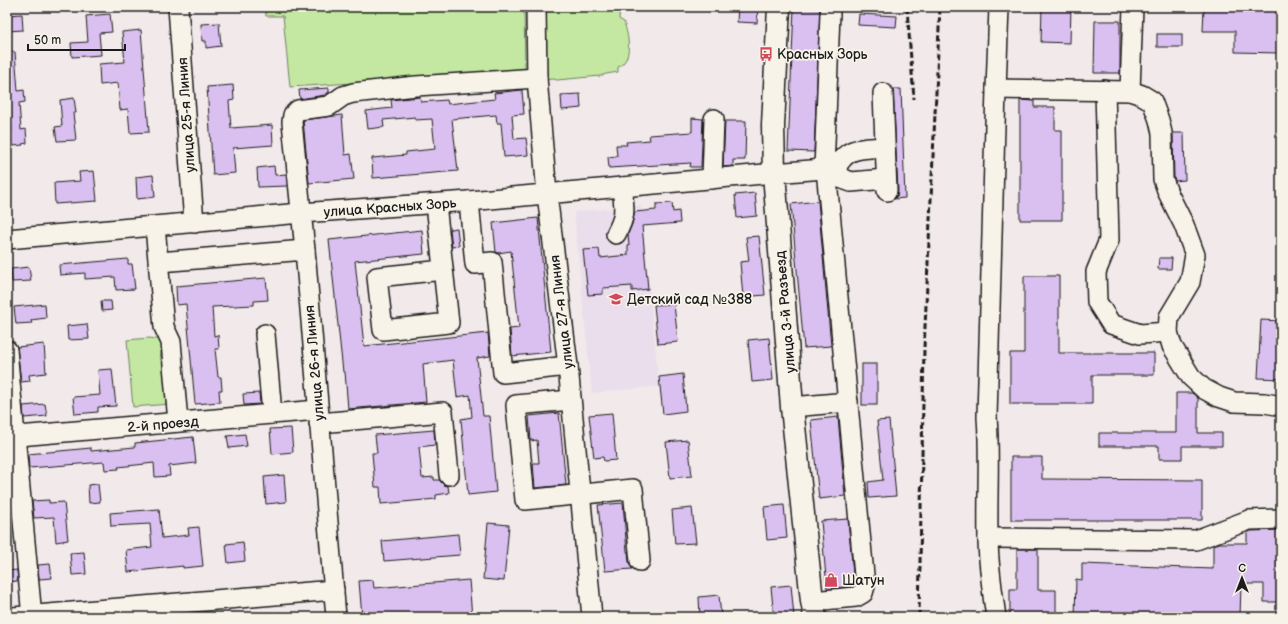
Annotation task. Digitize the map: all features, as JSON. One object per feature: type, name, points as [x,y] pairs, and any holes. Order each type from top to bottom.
[{"type":"main road","name":"улица 3-й Разъезд","points":[[779,7],[773,124],[774,173],[792,407],[813,609]]},
{"type":"street","name":"улица 25-я Линия","points":[[178,7],[194,223]]},
{"type":"street","name":"улица 27-я Линия","points":[[536,7],[537,78],[547,194],[568,366],[592,617]]},
{"type":"street","points":[[996,617],[990,573],[988,538],[987,417],[999,7]]},
{"type":"street","points":[[1130,91],[1133,7]]},
{"type":"street","points":[[813,609],[856,597],[863,594],[865,590],[829,169],[830,13]]},
{"type":"street","name":"улица 26-я Линия","points":[[336,617],[305,250],[292,122],[293,115],[298,110],[329,106],[343,96],[353,93],[416,86],[537,78]]},
{"type":"street","points":[[996,89],[1130,91],[1142,95],[1152,101],[1162,133],[1163,179],[1168,193],[1184,225],[1195,255],[1190,282],[1169,317],[1168,332],[1172,346],[1191,377],[1204,389],[1219,397],[1234,402],[1264,403],[1281,407]]},
{"type":"street","points":[[1105,90],[1109,240],[1096,272],[1097,302],[1111,324],[1140,334],[1168,332]]},
{"type":"street","points":[[829,169],[840,178],[851,182],[886,185],[883,93]]},
{"type":"street","points":[[712,179],[714,119]]},
{"type":"street","points":[[829,169],[851,150],[885,147]]},
{"type":"street","name":"улица Красных Зорь","points":[[7,239],[436,204],[829,169]]},
{"type":"street","points":[[616,234],[622,222],[624,212],[622,187]]},
{"type":"street","points":[[469,201],[475,264],[492,262],[503,372],[568,366]]},
{"type":"street","points":[[436,204],[449,323],[383,330],[377,277],[443,270]]},
{"type":"street","points":[[156,226],[164,326],[171,342],[178,422]]},
{"type":"street","points":[[159,262],[305,250]]},
{"type":"street","points":[[265,334],[272,414]]},
{"type":"street","points":[[7,350],[11,437],[31,616]]},
{"type":"street","points":[[571,400],[516,405],[525,500],[633,489],[640,561]]},
{"type":"street","points":[[792,407],[848,402]]},
{"type":"street","name":"2-й проезд","points":[[11,437],[272,414],[319,417],[443,412],[449,475]]},
{"type":"street","points":[[988,538],[1196,540],[1249,520],[1281,519]]},
{"type":"street","points":[[13,617],[334,590]]},
{"type":"shaded area","name":"Детский сад №388","points":[[641,206],[659,386],[592,393],[574,212]]},
{"type":"green space","points":[[265,7],[524,7],[525,72],[290,87],[283,16],[266,16]]},
{"type":"green space","points":[[541,7],[620,7],[619,19],[624,22],[627,33],[628,53],[623,63],[618,67],[618,72],[600,76],[542,80]]},
{"type":"green space","points":[[149,338],[164,340],[165,351],[160,351],[161,361],[166,361],[169,404],[133,407],[127,340]]},
{"type":"building","points":[[738,7],[758,7],[757,23],[737,22]]},
{"type":"building","points":[[1042,7],[1071,7],[1070,43],[1041,42]]},
{"type":"building","points":[[1204,7],[1281,7],[1281,53],[1235,52],[1235,31],[1203,31]]},
{"type":"building","points":[[794,8],[820,9],[814,152],[788,151]]},
{"type":"building","points":[[22,14],[23,30],[7,31],[7,15]]},
{"type":"building","points":[[110,14],[112,32],[99,33],[101,55],[72,57],[71,43],[88,42],[86,16]]},
{"type":"building","points":[[859,14],[897,16],[896,27],[858,25]]},
{"type":"building","points":[[1095,21],[1120,21],[1120,73],[1094,73]]},
{"type":"building","points":[[219,23],[221,46],[206,48],[206,41],[202,41],[201,24]]},
{"type":"building","points":[[141,30],[149,132],[130,133],[128,109],[120,110],[118,83],[100,85],[99,64],[125,62],[122,32]]},
{"type":"building","points":[[1157,34],[1182,34],[1182,47],[1157,47]]},
{"type":"building","points":[[7,52],[15,52],[18,91],[24,90],[25,102],[19,103],[21,130],[26,129],[27,143],[22,144],[23,145],[7,145],[7,131],[12,131],[10,104],[7,104]]},
{"type":"building","points":[[233,85],[234,100],[229,101],[231,128],[272,125],[273,145],[233,148],[235,173],[213,175],[207,87]]},
{"type":"building","points":[[329,88],[329,92],[325,95],[300,99],[299,90]]},
{"type":"building","points":[[893,89],[901,89],[905,198],[894,199],[897,196],[898,191]]},
{"type":"building","points":[[522,90],[524,114],[512,115],[514,139],[526,138],[528,155],[504,157],[501,123],[497,123],[496,115],[452,119],[458,171],[373,178],[372,158],[406,155],[406,152],[435,149],[432,119],[415,120],[415,117],[383,120],[384,127],[368,129],[366,111],[392,108],[391,100],[420,97],[421,102],[447,100],[448,104],[495,99],[494,93]]},
{"type":"building","points":[[580,94],[581,108],[562,110],[561,95]]},
{"type":"building","points":[[74,98],[76,113],[73,113],[76,140],[57,141],[55,127],[62,126],[60,100]]},
{"type":"building","points":[[1020,100],[1034,101],[1034,107],[1055,107],[1055,130],[1062,130],[1062,220],[1020,220]]},
{"type":"building","points":[[342,115],[345,155],[351,154],[354,179],[309,183],[303,120]]},
{"type":"building","points":[[692,118],[703,119],[701,167],[690,167],[691,163],[609,168],[608,157],[617,156],[616,145],[627,145],[626,142],[650,140],[649,135],[692,132]]},
{"type":"building","points":[[725,121],[746,121],[745,160],[733,160],[733,166],[723,167]]},
{"type":"building","points":[[1173,133],[1184,133],[1185,180],[1175,181]]},
{"type":"building","points":[[274,166],[275,175],[286,174],[287,186],[258,187],[257,168]]},
{"type":"building","points":[[94,171],[97,201],[55,204],[54,183],[80,181],[79,172]]},
{"type":"building","points":[[153,175],[155,197],[137,199],[136,177]]},
{"type":"building","points":[[755,193],[757,216],[737,218],[735,195]]},
{"type":"building","points":[[818,201],[831,346],[804,348],[791,204]]},
{"type":"building","points":[[672,203],[673,212],[679,211],[680,223],[642,226],[648,289],[632,291],[632,286],[603,288],[603,294],[588,295],[583,250],[599,249],[600,258],[628,255],[628,234],[635,212],[656,210],[656,204]]},
{"type":"building","points":[[538,218],[551,352],[512,356],[510,329],[519,328],[511,251],[496,252],[493,223]]},
{"type":"building","points":[[457,228],[459,246],[452,247],[450,229]]},
{"type":"building","points":[[422,230],[424,254],[355,261],[364,346],[488,333],[490,356],[477,358],[483,416],[489,416],[496,492],[468,495],[461,419],[472,417],[470,395],[457,397],[453,360],[423,364],[426,402],[348,409],[329,240]]},
{"type":"building","points":[[759,236],[765,295],[743,297],[740,262],[749,261],[746,237]]},
{"type":"building","points":[[1159,258],[1172,258],[1171,269],[1158,269]]},
{"type":"building","points":[[128,259],[128,264],[132,264],[135,289],[116,290],[115,277],[85,279],[85,273],[60,275],[59,265]]},
{"type":"building","points":[[29,267],[31,281],[12,282],[11,269]]},
{"type":"building","points":[[1024,276],[1059,276],[1059,353],[1154,353],[1154,375],[1092,375],[1092,404],[1010,404],[1010,353],[1024,353]]},
{"type":"building","points":[[266,278],[268,300],[254,301],[254,305],[212,307],[214,336],[218,335],[219,349],[215,349],[218,377],[221,377],[222,390],[219,390],[220,402],[195,404],[186,304],[177,305],[176,286]]},
{"type":"building","points":[[101,301],[111,301],[112,310],[102,311]]},
{"type":"building","points":[[45,304],[46,318],[31,320],[32,323],[16,324],[14,307]]},
{"type":"building","points":[[674,304],[678,342],[658,344],[654,305]]},
{"type":"building","points":[[1261,320],[1281,321],[1281,379],[1258,378]]},
{"type":"building","points":[[87,324],[89,339],[68,340],[67,326]]},
{"type":"building","points":[[769,338],[773,380],[752,382],[748,340]]},
{"type":"building","points":[[44,344],[46,373],[29,375],[30,381],[21,382],[17,347]]},
{"type":"building","points":[[862,364],[877,364],[877,405],[862,405]]},
{"type":"building","points":[[112,369],[116,406],[98,407],[98,412],[75,414],[73,397],[100,395],[98,370]]},
{"type":"building","points":[[683,374],[686,411],[663,414],[659,377]]},
{"type":"building","points":[[259,393],[260,404],[244,405],[243,394]]},
{"type":"building","points":[[1176,393],[1192,393],[1198,398],[1198,433],[1222,433],[1222,446],[1182,446],[1182,459],[1159,459],[1159,446],[1099,446],[1099,433],[1176,433]]},
{"type":"building","points":[[45,404],[47,416],[24,418],[23,406]]},
{"type":"building","points":[[559,413],[566,485],[535,488],[533,463],[539,463],[537,440],[531,441],[529,416]]},
{"type":"building","points":[[612,413],[616,460],[604,461],[603,457],[594,458],[589,415]]},
{"type":"building","points":[[838,417],[845,496],[819,499],[811,420]]},
{"type":"building","points":[[889,420],[896,496],[869,498],[868,482],[883,480],[877,421]]},
{"type":"building","points":[[291,428],[293,452],[272,454],[270,429]]},
{"type":"building","points":[[434,430],[435,445],[419,447],[422,478],[434,477],[434,480],[439,480],[444,485],[448,486],[449,493],[436,495],[436,499],[381,504],[380,487],[375,487],[372,453],[377,453],[375,435]]},
{"type":"building","points":[[245,434],[247,446],[229,448],[227,436]]},
{"type":"building","points":[[193,437],[196,463],[169,466],[170,476],[155,477],[154,463],[105,470],[104,462],[29,468],[28,454],[91,448],[91,451],[135,447],[135,443]]},
{"type":"building","points":[[688,440],[692,476],[670,478],[666,442]]},
{"type":"building","points":[[1011,457],[1042,457],[1042,479],[1202,480],[1202,520],[1011,520]]},
{"type":"building","points":[[284,475],[286,502],[266,504],[264,477]]},
{"type":"building","points":[[98,484],[100,502],[89,503],[88,485]]},
{"type":"building","points":[[49,500],[49,503],[64,502],[68,540],[56,542],[54,517],[34,518],[32,501]]},
{"type":"building","points":[[623,503],[627,552],[632,569],[605,571],[598,505]]},
{"type":"building","points":[[784,505],[787,538],[767,540],[764,507]]},
{"type":"building","points":[[692,508],[696,543],[675,544],[672,510]]},
{"type":"building","points":[[159,509],[162,538],[189,535],[188,528],[199,527],[203,566],[183,568],[183,566],[128,572],[126,550],[152,547],[150,524],[111,526],[110,513]]},
{"type":"building","points":[[848,519],[854,585],[827,589],[821,521]]},
{"type":"building","points":[[488,523],[509,525],[504,581],[483,579]]},
{"type":"building","points":[[1281,530],[1281,602],[1264,602],[1264,584],[1241,584],[1240,617],[1151,617],[1099,615],[1099,617],[1075,617],[1076,579],[1082,580],[1082,564],[1213,569],[1213,545],[1220,543],[1247,543],[1247,533],[1251,531]]},
{"type":"building","points":[[458,534],[460,555],[384,561],[382,541]]},
{"type":"building","points":[[243,542],[245,561],[228,563],[226,544]]},
{"type":"building","points":[[1017,549],[1038,549],[1038,590],[1056,590],[1056,615],[1010,617],[1010,589],[1017,589]]},
{"type":"building","points":[[84,552],[86,574],[72,575],[70,553]]},
{"type":"building","points":[[50,564],[52,578],[39,579],[38,565]]},
{"type":"building","points":[[17,570],[18,581],[7,582],[7,571]]},
{"type":"building","points":[[373,580],[374,588],[469,580],[472,617],[362,617],[359,581]]},
{"type":"building","points":[[791,585],[794,617],[774,617],[771,587]]},
{"type":"building","points":[[719,595],[721,617],[700,617],[699,597]]},
{"type":"railway","points":[[907,7],[914,99]]},
{"type":"railway","points":[[919,617],[924,348],[940,7]]},
{"type":"place","name":"Красных Зорь","points":[[766,54]]},
{"type":"place","name":"Детский сад №388","points":[[616,299]]},
{"type":"place","name":"Шатун","points":[[831,580]]}]
